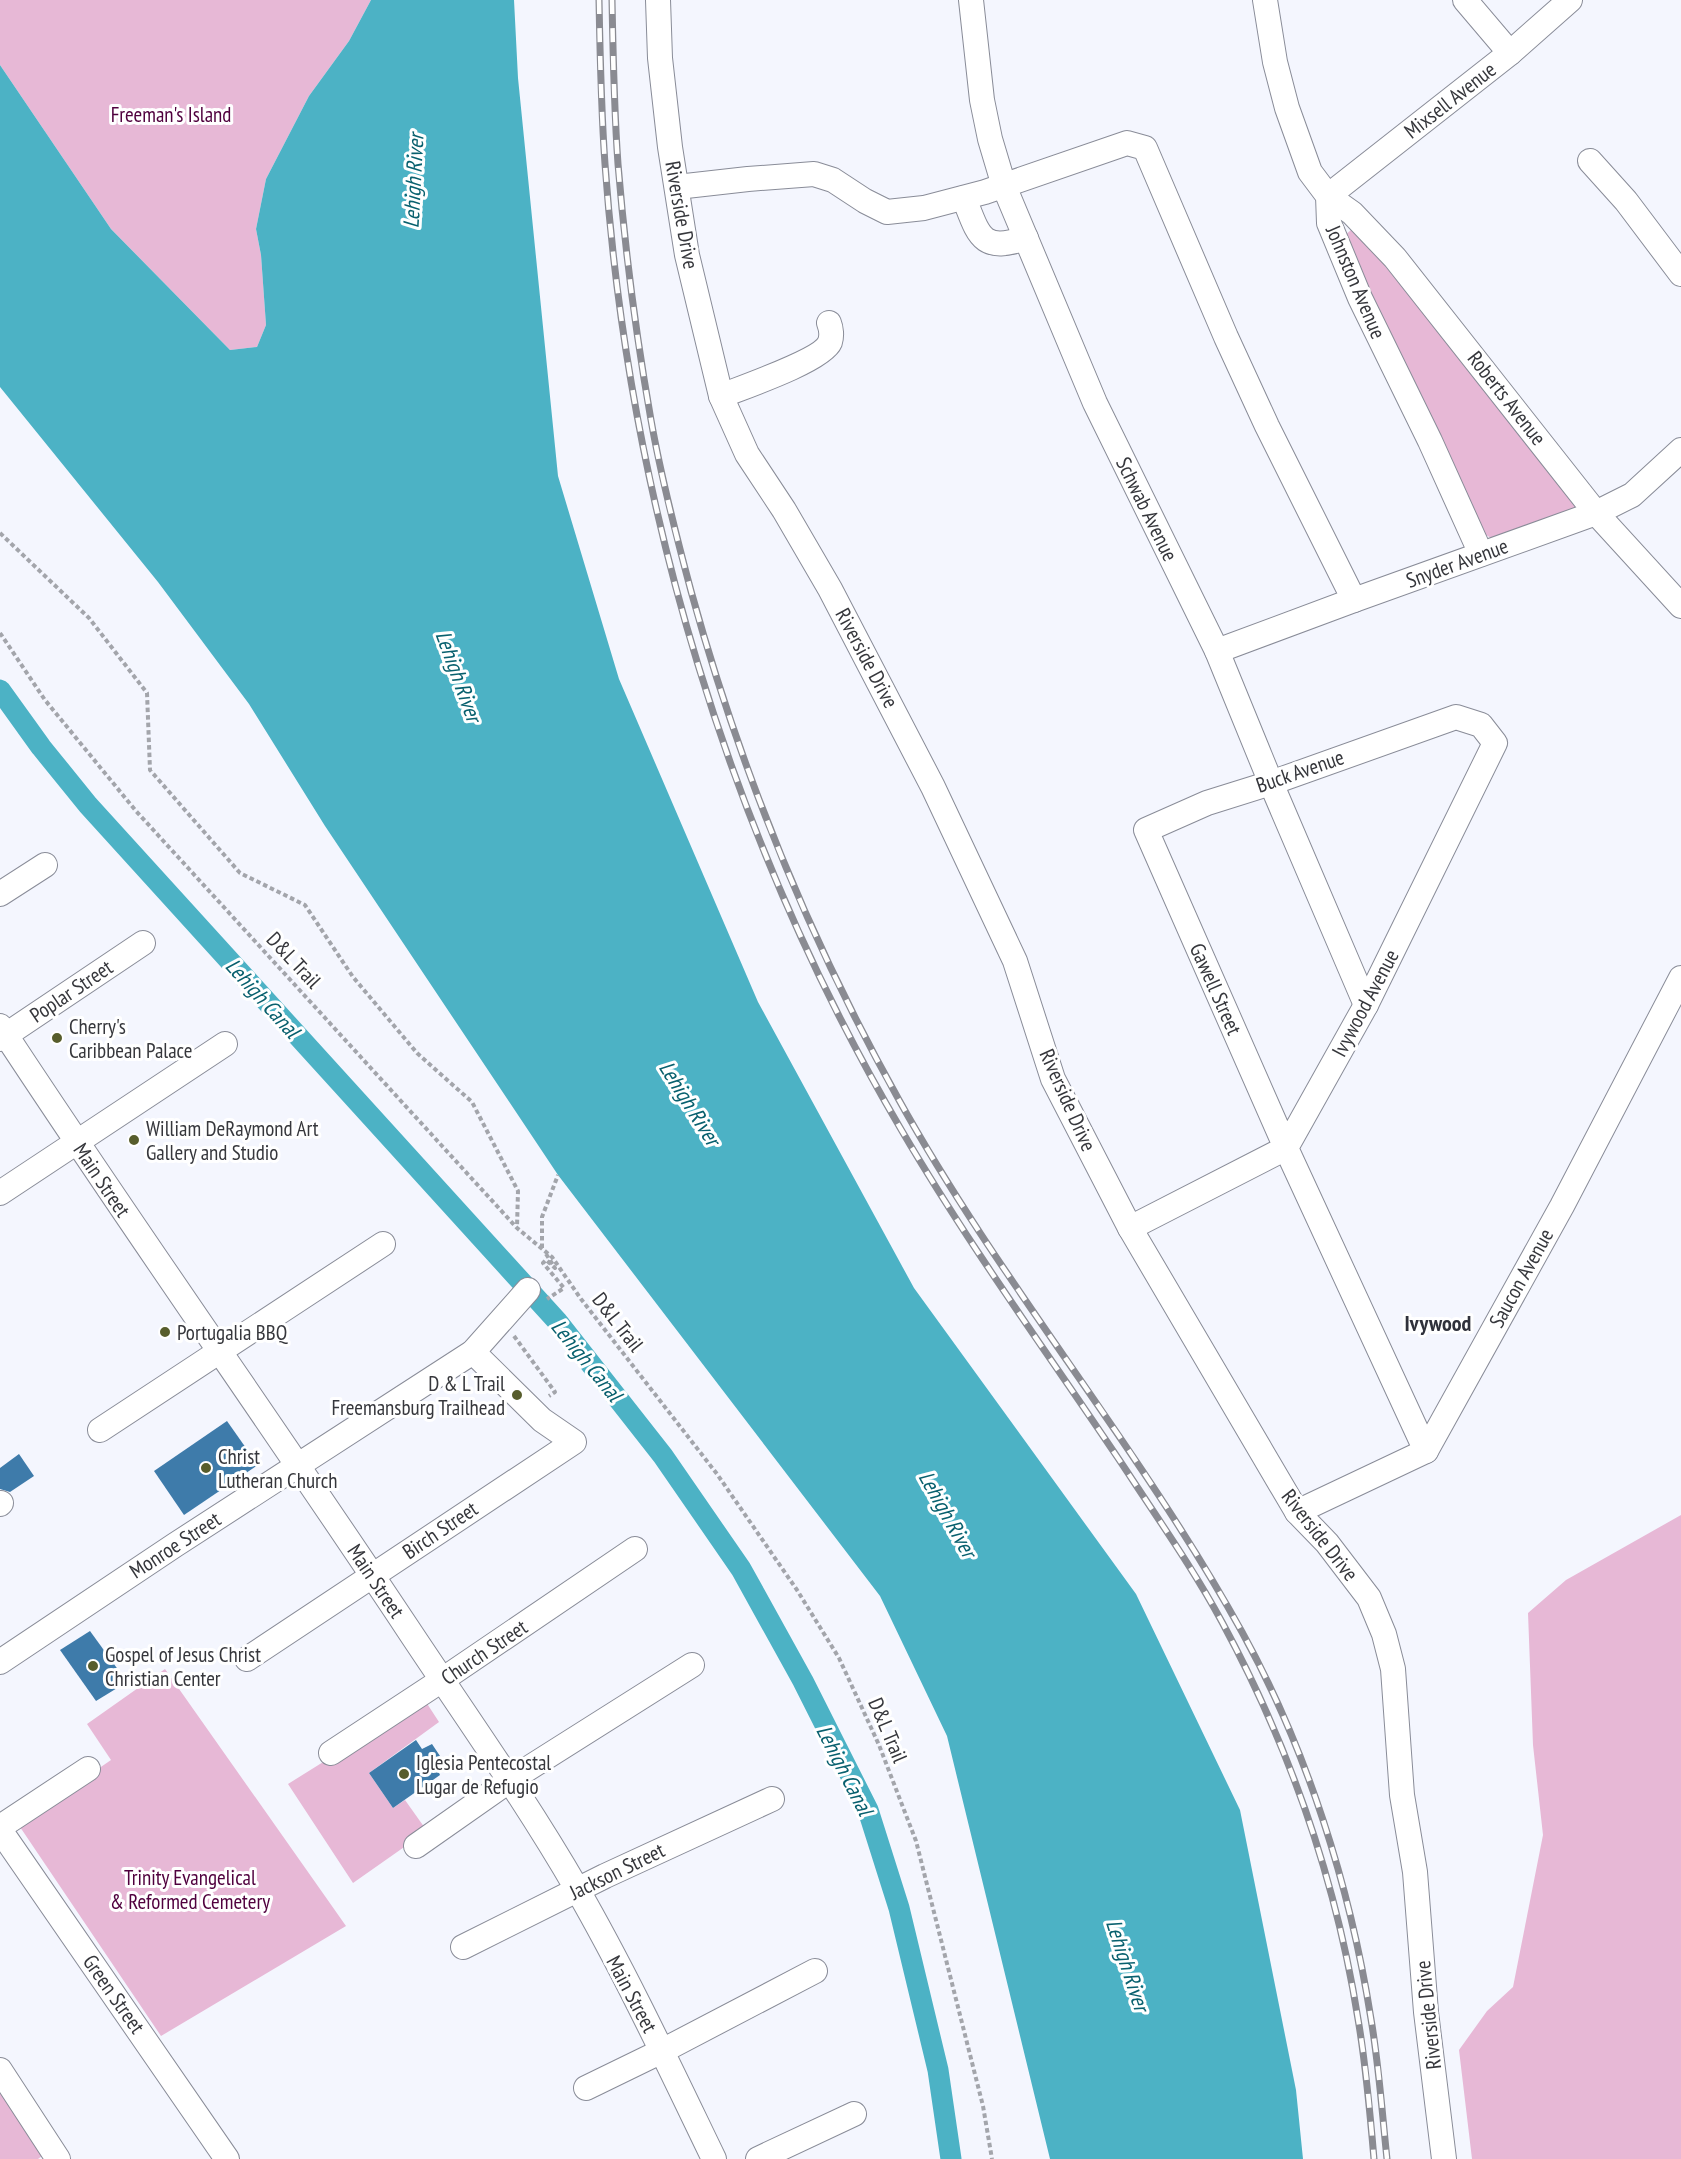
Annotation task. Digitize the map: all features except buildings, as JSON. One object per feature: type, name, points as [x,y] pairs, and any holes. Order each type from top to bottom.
[{"type":"street","name":"Riverside Drive","points":[[658,0],[660,58],[670,147],[687,255],[720,396],[747,454],[784,510],[830,589],[929,778],[1015,961],[1053,1079],[1130,1228],[1297,1512],[1327,1543],[1370,1598],[1384,1634],[1393,1669],[1402,1795],[1415,1872],[1426,2012],[1444,2159]]},
{"type":"street","name":"Schwab Avenue","points":[[971,0],[982,100],[990,139],[1004,186],[1095,403],[1217,651],[1366,1005]]},
{"type":"street","name":"Johnston Avenue","points":[[1265,0],[1275,62],[1287,108],[1310,172],[1328,196],[1329,223],[1360,298],[1430,441],[1481,554]]},
{"type":"street","points":[[1466,0],[1510,53]]},
{"type":"street","name":"Mixsell Avenue","points":[[1328,196],[1510,53],[1570,0]]},
{"type":"street","points":[[677,187],[814,174],[833,180],[887,212],[924,208],[964,198],[1127,143],[1145,148],[1231,347],[1354,600]]},
{"type":"street","points":[[1590,161],[1626,201],[1681,274]]},
{"type":"street","name":"Roberts Avenue","points":[[1328,196],[1352,213],[1395,258],[1596,513],[1681,606]]},
{"type":"street","points":[[964,198],[975,226],[983,238],[994,244],[1011,243],[1026,238]]},
{"type":"street","points":[[720,396],[784,371],[824,350],[830,342],[829,323]]},
{"type":"street","name":"Snyder Avenue","points":[[1217,651],[1596,513],[1632,495],[1681,450]]},
{"type":"street","name":"Buck Avenue","points":[[1146,830],[1207,803],[1271,783],[1456,717]]},
{"type":"street","name":"Ivywood Avenue","points":[[1286,1148],[1366,1005],[1495,743],[1481,725],[1456,717]]},
{"type":"street","name":"Gawell Street","points":[[1146,830],[1286,1148],[1426,1451]]},
{"type":"street","points":[[0,894],[45,865]]},
{"type":"street","name":"Poplar Street","points":[[2,1033],[143,943]]},
{"type":"street","name":"Saucon Avenue","points":[[1426,1451],[1562,1206],[1681,978]]},
{"type":"street","name":"Main Street","points":[[2,1033],[298,1465],[510,1780],[577,1890],[662,2051],[714,2159]]},
{"type":"street","points":[[0,1193],[225,1044]]},
{"type":"street","points":[[1130,1228],[1286,1148]]},
{"type":"street","points":[[100,1430],[383,1244]]},
{"type":"street","name":"Monroe Street","points":[[1,1659],[473,1352],[528,1290]]},
{"type":"street","points":[[473,1352],[531,1409]]},
{"type":"street","name":"Birch Street","points":[[247,1659],[574,1442],[542,1420],[531,1409]]},
{"type":"street","points":[[1297,1512],[1426,1451]]},
{"type":"street","name":"Church Street","points":[[331,1753],[635,1548]]},
{"type":"street","points":[[416,1846],[510,1780],[692,1665]]},
{"type":"street","points":[[0,1828],[88,1769]]},
{"type":"street","name":"Jackson Street","points":[[463,1947],[577,1890],[772,1799]]},
{"type":"street","name":"Green Street","points":[[0,1828],[227,2159]]},
{"type":"street","points":[[586,2088],[815,1971]]},
{"type":"street","points":[[0,2070],[58,2159]]},
{"type":"street","points":[[758,2159],[854,2114]]},
{"type":"path","points":[[0,533],[89,618],[147,693],[150,770],[240,873],[305,905],[353,977],[417,1053],[472,1102],[518,1191],[517,1228]]},
{"type":"path","name":"D&L Trail","points":[[0,633],[45,700],[136,811],[517,1228],[552,1257],[581,1299],[717,1474],[820,1626],[849,1678],[879,1745],[916,1841],[983,2106],[992,2159]]},
{"type":"path","points":[[558,1175],[542,1217],[542,1248],[555,1268],[546,1260],[543,1263],[564,1288]]},
{"type":"path","points":[[513,1335],[555,1392],[531,1409]]},
{"type":"green space","name":"Freeman's Island","points":[[0,0],[371,0],[349,41],[309,96],[266,179],[256,229],[261,255],[266,325],[257,347],[230,350],[111,229],[0,65]]},
{"type":"green space","points":[[1355,229],[1576,500],[1576,510],[1494,540],[1483,533],[1347,247],[1345,235]]},
{"type":"green space","points":[[1681,1515],[1681,2159],[1472,2159],[1459,2050],[1487,2011],[1513,1987],[1543,1835],[1533,1745],[1528,1613],[1566,1580]]},
{"type":"green space","name":"Trinity Evangelical & Reformed Cemetery","points":[[165,1669],[346,1926],[161,2036],[18,1824],[111,1760],[87,1724]]},
{"type":"green space","points":[[424,1699],[439,1722],[369,1773],[393,1808],[405,1800],[427,1831],[353,1883],[288,1784]]},
{"type":"green space","points":[[0,2081],[46,2153],[38,2159],[0,2159]]},
{"type":"water","name":"Lehigh River","points":[[371,0],[514,0],[518,78],[558,476],[619,679],[758,1002],[914,1288],[1136,1594],[1240,1810],[1296,2090],[1303,2159],[1050,2159],[947,1736],[880,1596],[558,1175],[325,826],[249,704],[158,582],[0,387],[0,65],[111,229],[230,350],[257,347],[266,325],[261,255],[256,229],[266,179],[309,96],[349,41]]},
{"type":"waterway","name":"Lehigh Canal","points":[[0,690],[41,747],[88,805],[557,1321],[663,1456],[741,1569],[803,1681],[868,1810],[899,1908],[938,2070],[951,2159]]},
{"type":"railway","points":[[599,0],[605,164],[618,291],[637,417],[664,542],[698,665],[739,786],[786,904],[841,1019],[902,1131],[984,1261],[1188,1565],[1222,1622],[1246,1669],[1289,1765],[1323,1865],[1337,1916],[1361,2036],[1374,2159]]},
{"type":"railway","points":[[612,0],[618,164],[640,356],[651,420],[674,527],[691,591],[710,657],[755,788],[835,978],[899,1100],[981,1235],[1116,1431],[1202,1564],[1242,1632],[1287,1724],[1323,1820],[1351,1919],[1374,2037],[1387,2159]]},
{"type":"place","name":"Cherry's Caribbean Palace","points":[[57,1038]]},
{"type":"place","name":"William DeRaymond Art Gallery and Studio","points":[[134,1140]]},
{"type":"place","name":"Portugalia BBQ","points":[[165,1332]]},
{"type":"place","name":"D & L Trail Freemansburg Trailhead","points":[[517,1395]]},
{"type":"place","name":"Christ Lutheran Church","points":[[206,1468]]},
{"type":"place","name":"Gospel of Jesus Christ Christian Center","points":[[93,1666]]},
{"type":"place","name":"Iglesia Pentecostal Lugar de Refugio","points":[[404,1774]]},
{"type":"district","name":"Ivywood","points":[[1438,1323]]}]
